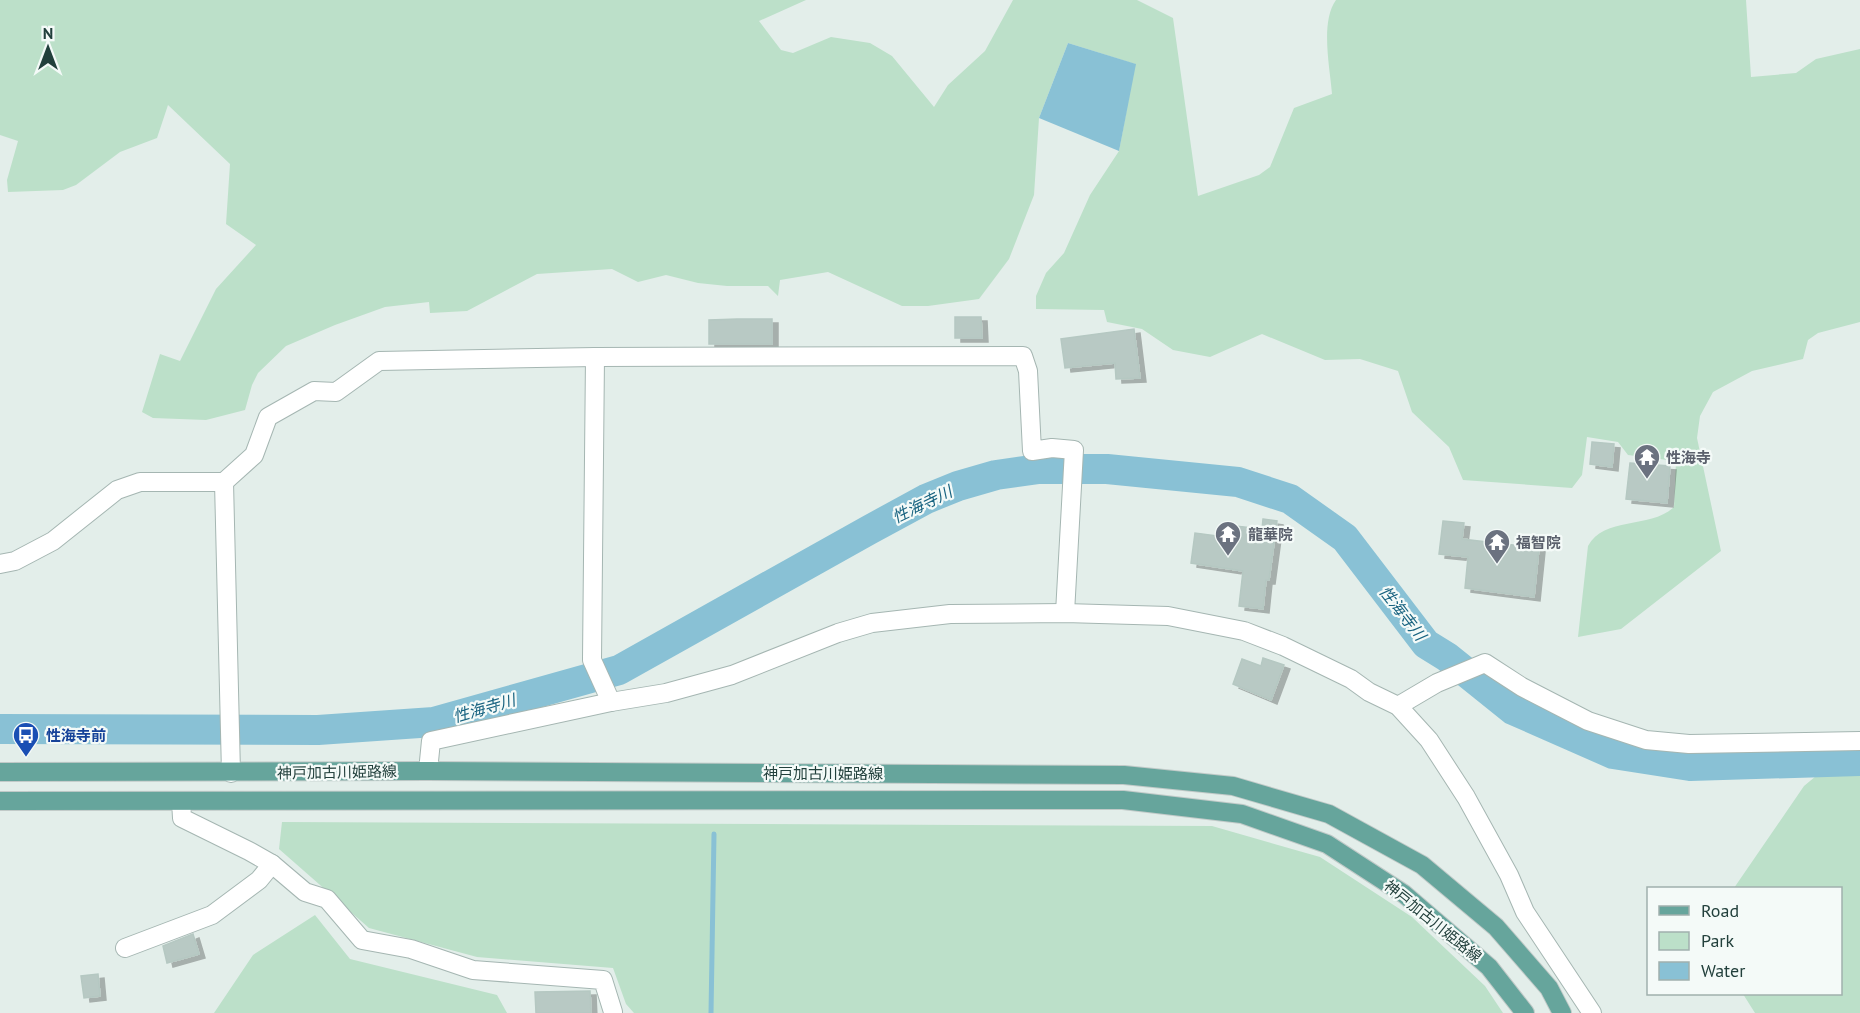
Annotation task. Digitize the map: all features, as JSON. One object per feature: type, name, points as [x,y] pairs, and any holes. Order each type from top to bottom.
[{"type":"main road","name":"神戸加古川姫路線","points":[[0,772],[231,766],[428,771],[1125,775],[1233,786],[1329,814],[1422,866],[1496,927],[1549,988],[1562,1013]]},
{"type":"main road","name":"神戸加古川姫路線","points":[[0,801],[1123,800],[1242,814],[1327,844],[1404,894],[1489,967],[1526,1013]]},
{"type":"street","points":[[0,564],[15,561],[53,541],[117,490],[140,482],[224,482],[254,455],[268,417],[314,392],[336,392],[380,361],[595,357],[1023,356],[1028,371],[1032,451],[1052,448],[1074,450],[1065,613]]},
{"type":"street","points":[[595,357],[592,660],[608,697]]},
{"type":"street","points":[[224,482],[231,766]]},
{"type":"street","points":[[428,771],[431,741],[608,697],[666,693],[732,675],[838,633],[872,623],[950,614],[1065,613],[1168,616],[1244,631],[1283,646],[1398,706],[1429,740],[1466,797],[1509,876],[1525,912],[1592,1013]]},
{"type":"street","points":[[1398,706],[1437,684],[1485,663],[1522,687],[1588,721],[1646,740],[1689,744],[1860,741]]},
{"type":"street","points":[[181,801],[182,818],[272,864],[305,892],[327,899],[362,940],[411,949],[473,970],[603,980],[613,1012]]},
{"type":"street","points":[[125,948],[212,915],[259,880],[272,864]]},
{"type":"green space","points":[[0,0],[806,0],[759,21],[781,50],[793,53],[831,37],[870,43],[892,56],[934,107],[948,85],[985,51],[1013,0],[1137,0],[1173,18],[1198,196],[1259,175],[1270,167],[1294,108],[1332,94],[1327,33],[1331,9],[1336,0],[1746,0],[1751,77],[1796,73],[1816,59],[1860,49],[1860,322],[1818,333],[1808,340],[1803,359],[1752,371],[1713,392],[1700,416],[1697,438],[1721,551],[1621,629],[1578,637],[1588,546],[1605,530],[1653,518],[1674,507],[1676,461],[1628,455],[1618,442],[1587,437],[1582,475],[1572,488],[1463,480],[1449,447],[1412,412],[1398,371],[1360,359],[1325,360],[1262,334],[1210,357],[1173,350],[1142,329],[1107,322],[1104,310],[1036,309],[1036,296],[1046,273],[1064,253],[1090,195],[1119,151],[1135,64],[1068,43],[1039,118],[1034,195],[1009,259],[979,299],[928,306],[902,306],[828,272],[780,280],[778,296],[768,286],[698,283],[666,275],[638,282],[612,269],[537,274],[467,311],[430,313],[429,302],[385,307],[286,346],[258,373],[245,410],[206,420],[153,418],[142,412],[160,354],[180,361],[216,289],[256,245],[226,224],[230,164],[168,105],[157,138],[120,152],[76,185],[63,190],[8,192],[7,180],[18,141],[0,135]]},
{"type":"green space","points":[[1860,774],[1860,1013],[1755,1013],[1744,995],[1842,995],[1842,887],[1735,887],[1804,786],[1816,776]]},
{"type":"green space","points":[[282,822],[1212,826],[1320,857],[1412,917],[1485,986],[1503,1013],[634,1013],[626,1004],[613,968],[477,957],[369,928],[279,849]]},
{"type":"green space","points":[[315,915],[350,959],[497,995],[507,1013],[214,1013],[253,955]]},
{"type":"water","points":[[1068,43],[1136,64],[1119,151],[1039,118]]},
{"type":"building","points":[[955,317],[981,317],[982,338],[955,338]]},
{"type":"building","points":[[772,319],[772,344],[709,344],[709,320]]},
{"type":"building","points":[[1134,329],[1140,378],[1116,379],[1115,363],[1065,368],[1061,339]]},
{"type":"building","points":[[1592,442],[1614,444],[1612,467],[1590,464]]},
{"type":"building","points":[[1630,463],[1670,466],[1667,503],[1626,499]]},
{"type":"building","points":[[1263,519],[1277,521],[1263,609],[1239,606],[1243,571],[1191,563],[1195,533],[1225,537],[1227,525],[1262,529]]},
{"type":"building","points":[[1443,521],[1464,523],[1462,539],[1539,548],[1534,597],[1465,588],[1468,557],[1439,554]]},
{"type":"building","points":[[1263,658],[1284,665],[1271,700],[1233,684],[1242,659],[1261,666]]},
{"type":"building","points":[[193,934],[199,954],[167,963],[163,946]]},
{"type":"building","points":[[98,974],[100,996],[84,998],[81,976]]},
{"type":"building","points":[[590,991],[591,1013],[536,1013],[535,992]]},
{"type":"waterway","name":"性海寺川","points":[[0,729],[318,730],[434,722],[619,670],[926,499],[958,486],[996,475],[1039,469],[1107,469],[1238,482],[1290,499],[1345,538],[1426,644],[1447,657],[1513,710],[1613,754],[1690,766],[1860,761]]},
{"type":"waterway","points":[[711,1013],[714,834]]},
{"type":"place","name":"性海寺","points":[[1647,480]]},
{"type":"place","name":"龍華院","points":[[1228,557]]},
{"type":"place","name":"福智院","points":[[1497,565]]},
{"type":"place","name":"性海寺前","points":[[26,758]]}]
